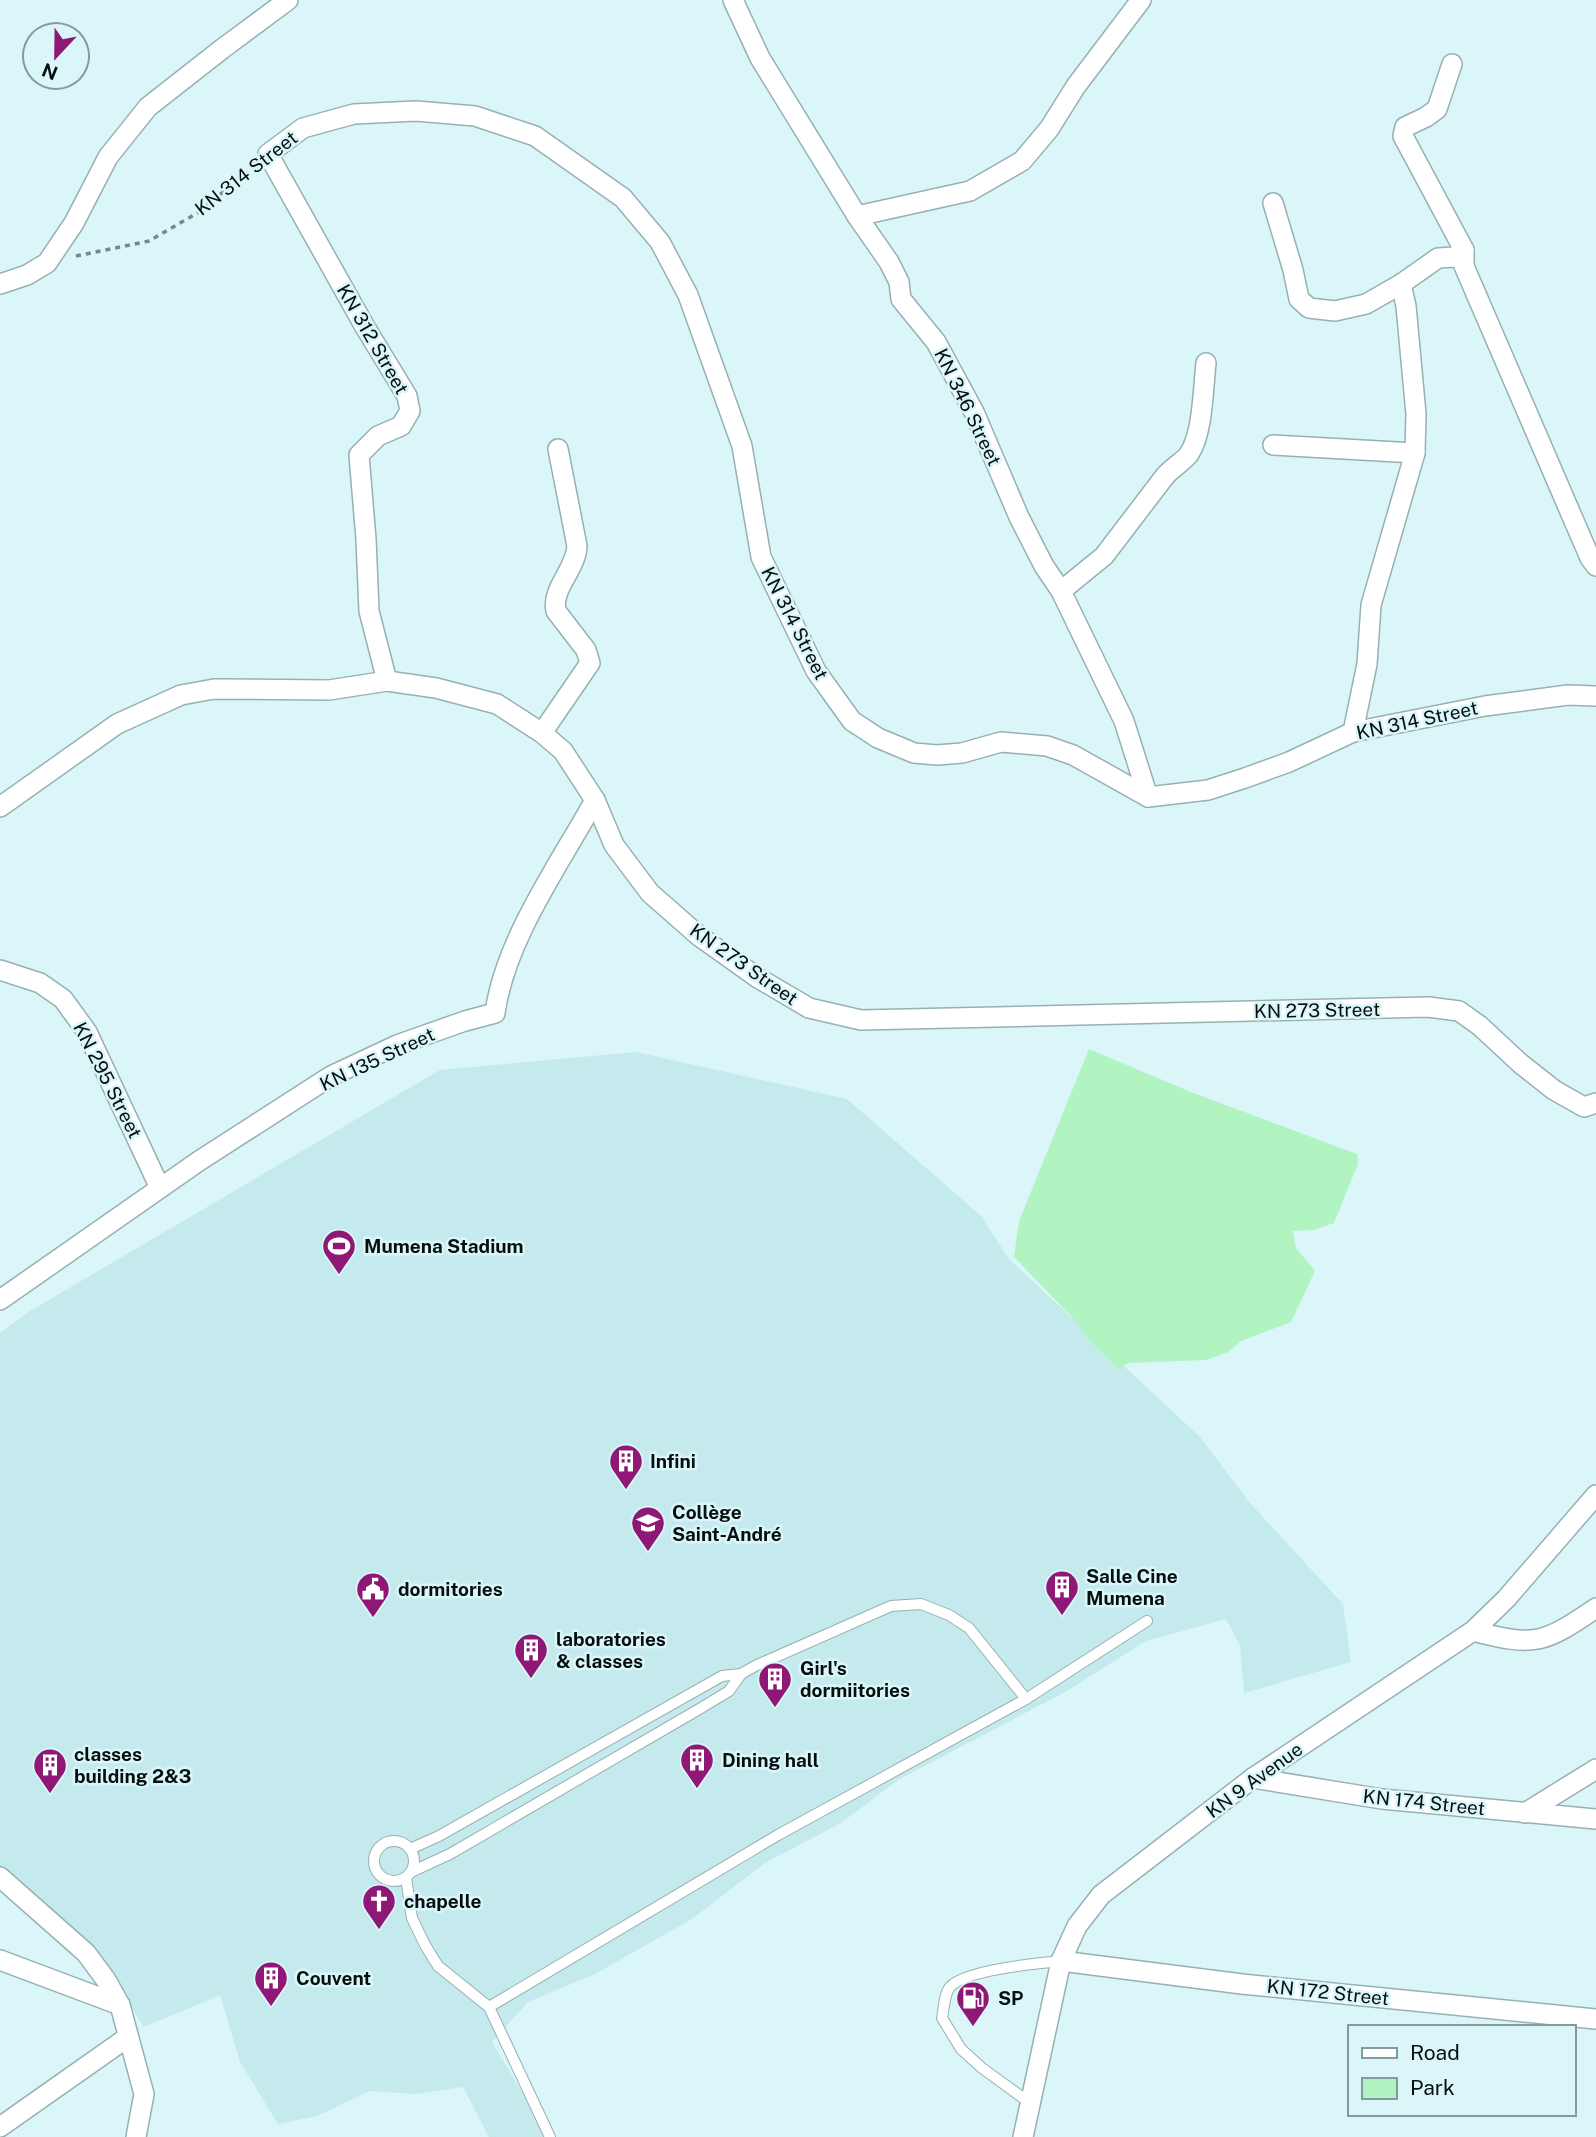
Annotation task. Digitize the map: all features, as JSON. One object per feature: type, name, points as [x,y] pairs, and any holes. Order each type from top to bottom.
[{"type":"street","points":[[0,284],[27,275],[47,263],[74,223],[108,157],[148,107],[288,0]]},
{"type":"street","name":"KN 346 Street","points":[[733,0],[760,58],[857,216],[889,262],[899,282],[901,299],[936,342],[974,412],[1019,517],[1044,566],[1061,591],[1124,721],[1148,797]]},
{"type":"street","points":[[857,216],[970,191],[1022,161],[1049,129],[1076,86],[1141,0]]},
{"type":"street","points":[[1452,64],[1437,109],[1429,116],[1405,127],[1403,136],[1464,250],[1464,266],[1549,467],[1596,566]]},
{"type":"street","name":"KN 314 Street","points":[[268,154],[303,128],[354,114],[416,111],[475,116],[535,136],[623,198],[660,242],[688,295],[742,446],[761,557],[816,671],[852,721],[878,738],[915,753],[937,755],[962,753],[1001,742],[1047,746],[1073,755],[1148,797],[1208,790],[1289,762],[1353,732],[1485,706],[1568,695],[1596,696]]},
{"type":"street","name":"KN 312 Street","points":[[268,154],[407,396],[410,411],[401,426],[378,436],[359,455],[369,611],[387,681]]},
{"type":"street","points":[[1273,203],[1299,299],[1310,308],[1335,311],[1366,304],[1438,258],[1454,257],[1464,250]]},
{"type":"street","points":[[1353,732],[1367,664],[1371,605],[1415,453],[1416,414],[1406,306],[1401,284]]},
{"type":"street","points":[[1061,591],[1104,556],[1165,476],[1188,456],[1197,437],[1206,363]]},
{"type":"street","points":[[1273,445],[1415,453]]},
{"type":"street","points":[[542,733],[590,663],[586,650],[556,611],[555,605],[555,597],[577,559],[578,547],[558,449]]},
{"type":"street","name":"KN 273 Street","points":[[0,807],[117,724],[181,695],[214,688],[329,690],[387,681],[436,688],[497,704],[542,733],[563,751],[595,800],[614,845],[650,893],[699,936],[758,978],[809,1009],[861,1020],[1428,1007],[1459,1011],[1554,1090],[1584,1107],[1596,1102]]},
{"type":"street","name":"KN 135 Street","points":[[0,1300],[104,1230],[160,1188],[331,1076],[397,1045],[495,1013],[499,987],[525,924],[595,800]]},
{"type":"street","name":"KN 295 Street","points":[[0,970],[40,983],[63,999],[87,1032],[160,1188]]},
{"type":"street","name":"KN 9 Avenue","points":[[1023,2137],[1061,1961],[1077,1926],[1101,1895],[1253,1778],[1473,1631],[1506,1599],[1596,1495]]},
{"type":"street","points":[[1473,1631],[1512,1641],[1539,1641],[1567,1628],[1596,1608]]},
{"type":"street","points":[[1525,1813],[1596,1769]]},
{"type":"street","name":"KN 174 Street","points":[[1253,1778],[1382,1799],[1596,1819]]},
{"type":"street","points":[[0,1877],[86,1953],[120,2005],[144,2094],[136,2137]]},
{"type":"street","points":[[0,1961],[120,2005]]},
{"type":"street","name":"KN 172 Street","points":[[1061,1961],[1242,1984],[1596,2019]]},
{"type":"street","points":[[0,2127],[128,2037]]},
{"type":"lane","points":[[410,1849],[439,1836],[722,1676],[741,1674],[813,1639],[891,1606],[921,1604],[949,1615],[969,1628],[1026,1699]]},
{"type":"lane","points":[[489,2007],[778,1835],[1026,1699],[1147,1621]]},
{"type":"lane","points":[[550,2137],[489,2007],[438,1966],[412,1917],[408,1875],[414,1861],[410,1849],[400,1842],[388,1842],[378,1849],[374,1861],[378,1873],[394,1881],[408,1875],[450,1854],[701,1708],[729,1691],[741,1674]]},
{"type":"lane","points":[[1030,2104],[961,2049],[942,2018],[945,2003],[949,1988],[958,1980],[989,1971],[1061,1961]]},
{"type":"path","name":"KN 314 Street","points":[[47,263],[149,241],[199,212],[268,154]]},
{"type":"shaded area","name":"Collège Saint-André","points":[[636,1052],[847,1099],[981,1216],[1009,1259],[1200,1437],[1250,1503],[1343,1604],[1351,1662],[1244,1693],[1240,1646],[1226,1619],[1146,1641],[1067,1691],[898,1780],[841,1823],[765,1863],[692,1919],[595,1974],[528,2002],[492,2042],[553,2137],[489,2137],[463,2087],[416,2094],[370,2091],[317,2116],[278,2124],[240,2062],[220,1995],[144,2027],[93,1949],[0,1876],[0,1333],[30,1311],[440,1070]]},
{"type":"green space","points":[[1089,1049],[1191,1092],[1357,1154],[1358,1164],[1334,1223],[1314,1230],[1293,1231],[1296,1248],[1315,1271],[1291,1322],[1241,1341],[1228,1352],[1206,1360],[1128,1363],[1119,1369],[1091,1343],[1072,1317],[1014,1257],[1019,1221]]},
{"type":"place","name":"Mumena Stadium","points":[[339,1276]]},
{"type":"place","name":"Infini","points":[[626,1491]]},
{"type":"place","name":"Collège Saint-André","points":[[648,1553]]},
{"type":"place","name":"Salle Cine Mumena","points":[[1062,1617]]},
{"type":"place","name":"dormitories","points":[[373,1619]]},
{"type":"place","name":"laboratories & classes","points":[[531,1680]]},
{"type":"place","name":"Girl's dormiitories","points":[[775,1709]]},
{"type":"place","name":"Dining hall","points":[[697,1790]]},
{"type":"place","name":"classes building 2&3","points":[[50,1795]]},
{"type":"place","name":"chapelle","points":[[379,1931]]},
{"type":"place","name":"Couvent","points":[[271,2008]]},
{"type":"place","name":"SP","points":[[973,2028]]}]
